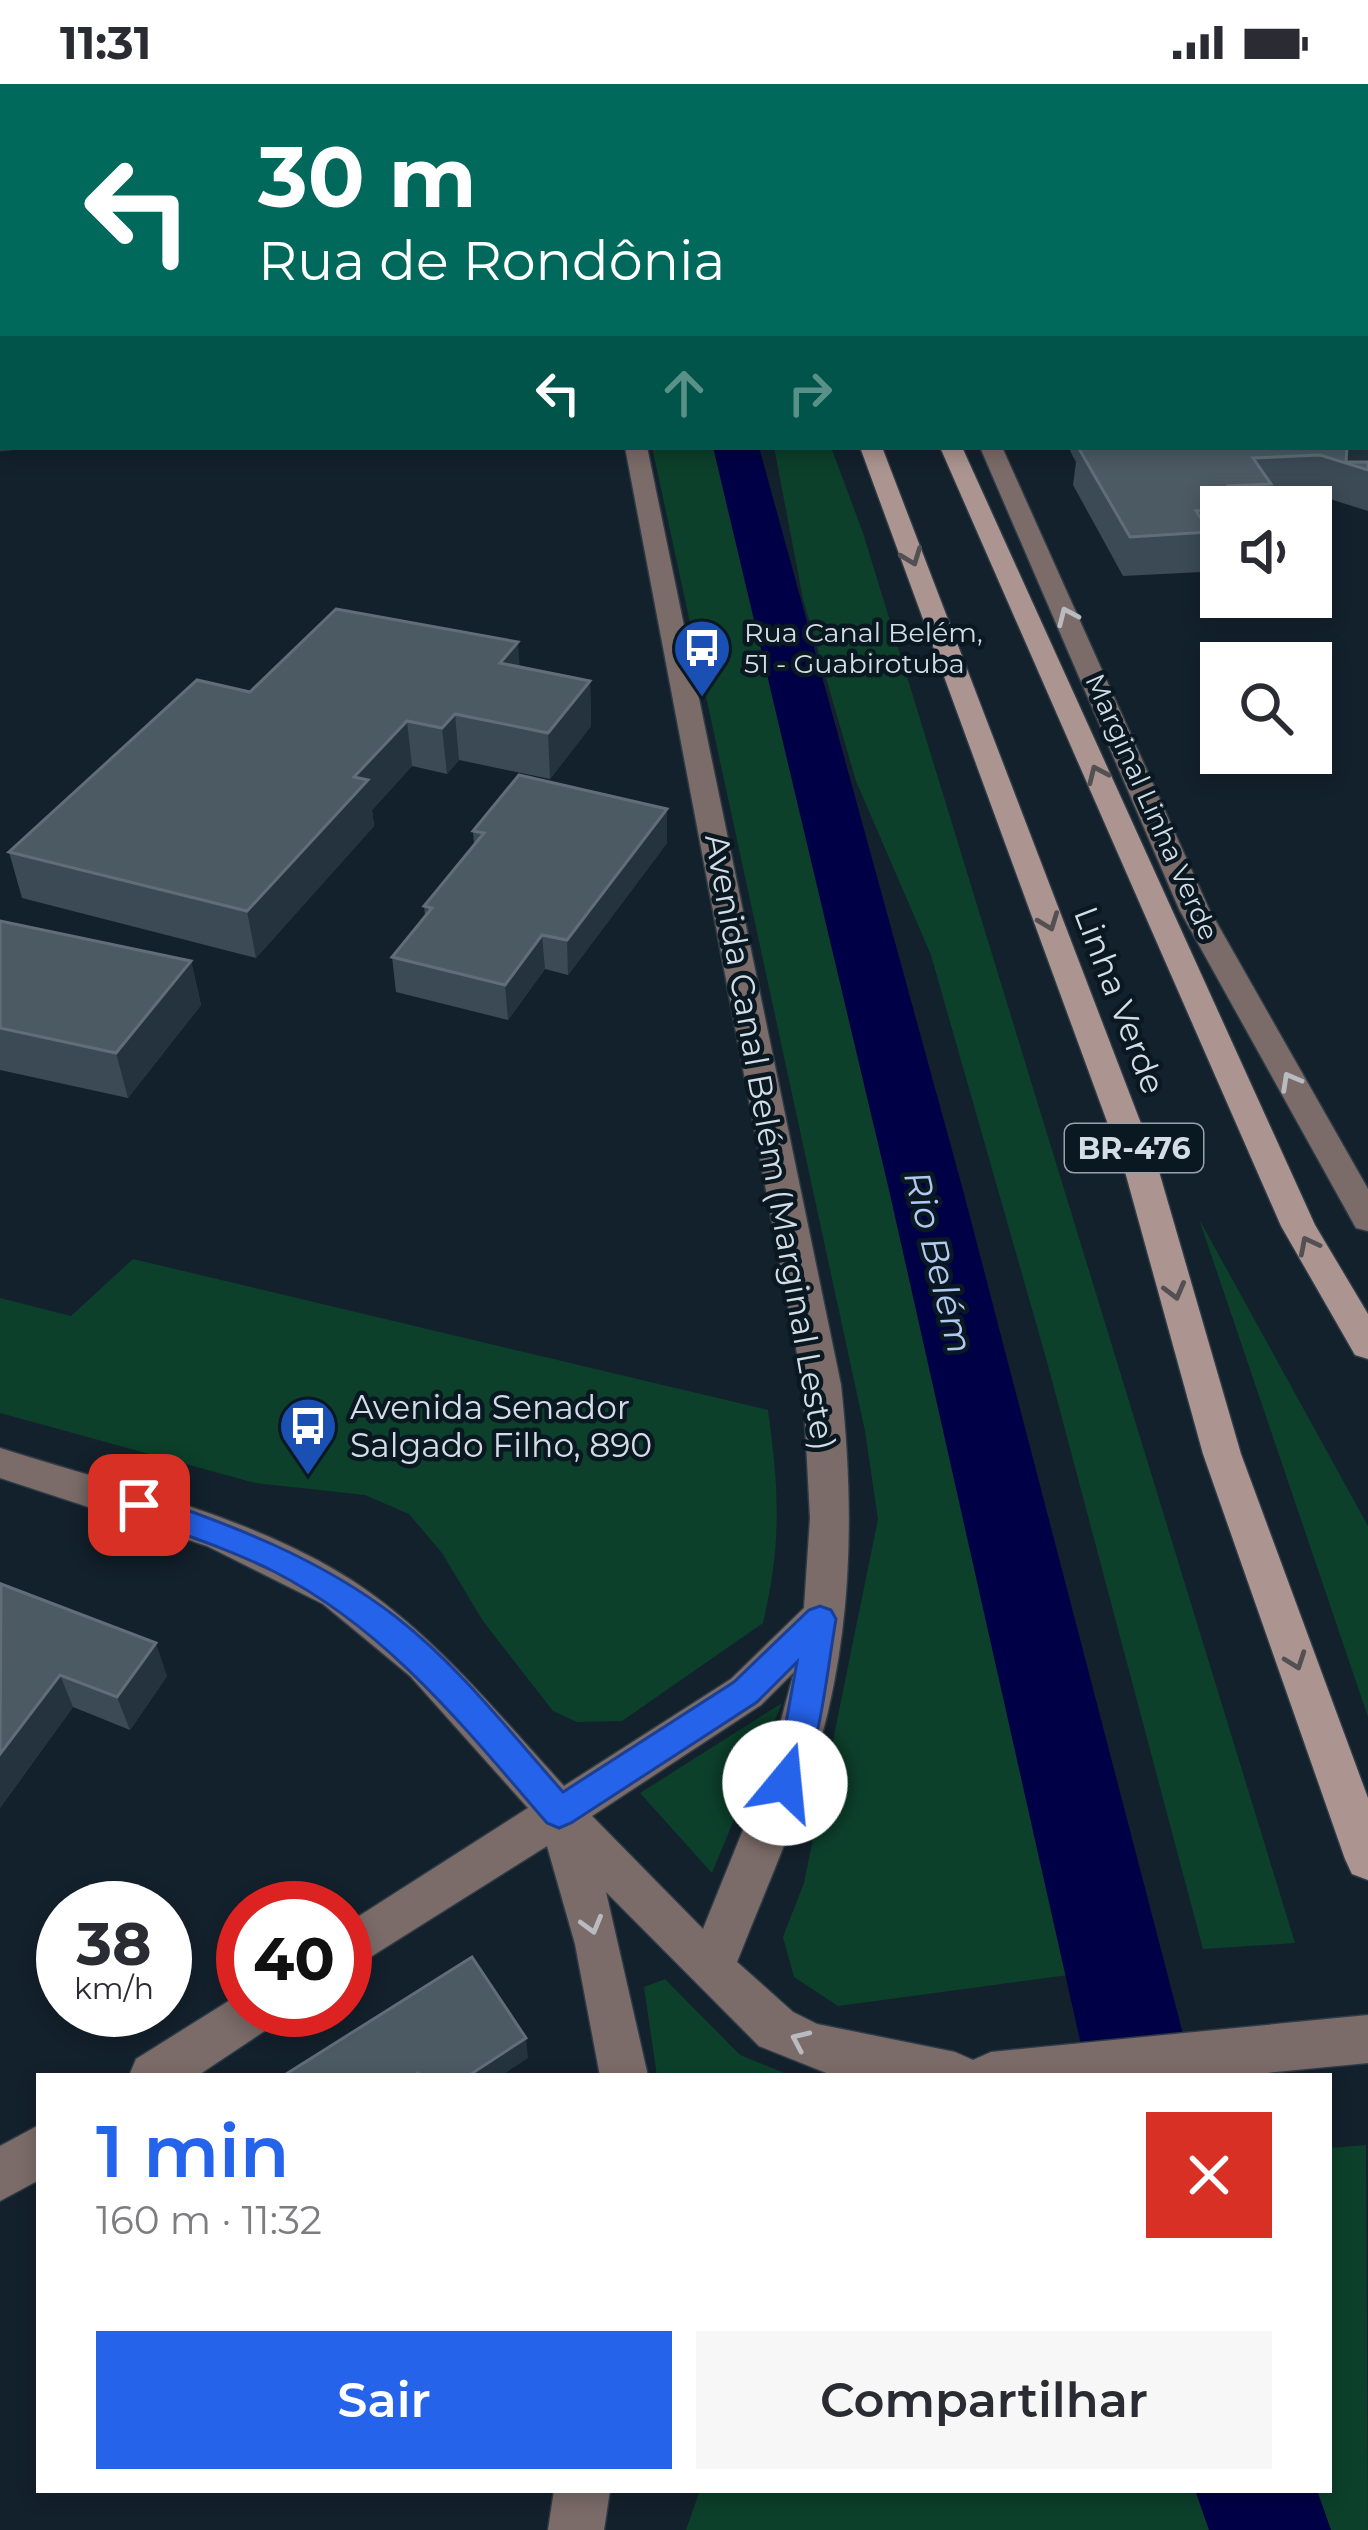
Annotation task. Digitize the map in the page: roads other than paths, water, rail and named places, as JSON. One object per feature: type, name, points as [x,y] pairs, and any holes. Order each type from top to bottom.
[{"type":"highway","name":"Linha Verde","points":[[872,450],[1141,1168],[1222,1454],[1368,1859]]},
{"type":"highway","name":"Linha Verde","points":[[952,450],[1298,1226],[1368,1345]]},
{"type":"main road","name":"Avenida Canal Belém (Marginal Leste)","points":[[637,450],[822,1385],[831,1498],[820,1619],[801,1734],[710,1969]]},
{"type":"main road","name":"Marginal Linha Verde","points":[[992,450],[1194,909],[1368,1220]]},
{"type":"main road","points":[[0,1463],[220,1534],[337,1592],[425,1663],[559,1812],[710,1969],[776,2029],[811,2046],[941,2073]]},
{"type":"main road","points":[[372,1934],[746,1692],[820,1619]]},
{"type":"main road","points":[[559,1812],[598,1944],[624,2073]]},
{"type":"main road","points":[[158,2073],[216,2035]]},
{"type":"main road","points":[[1022,2073],[1357,2041]]},
{"type":"main road","points":[[0,2176],[36,2152]]},
{"type":"waterway","name":"Rio Belém","points":[[737,450],[926,1190],[1140,2073]]},
{"type":"waterway","name":"Rio Belém","points":[[1257,2493],[1270,2530]]},
{"type":"place","name":"Rua Canal Belém, 51 - Guabirotuba","points":[[702,699]]},
{"type":"place","name":"Avenida Senador Salgado Filho, 890","points":[[308,1477]]}]
